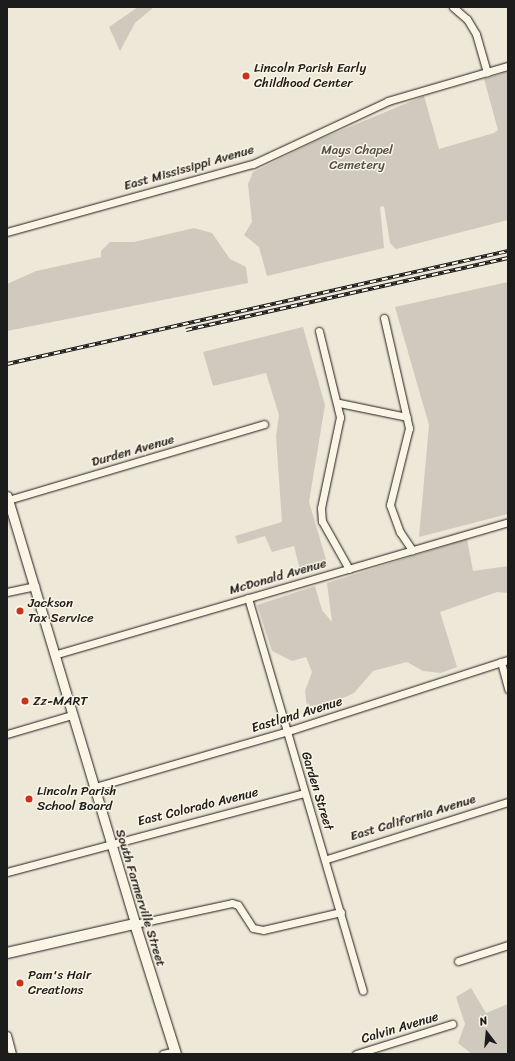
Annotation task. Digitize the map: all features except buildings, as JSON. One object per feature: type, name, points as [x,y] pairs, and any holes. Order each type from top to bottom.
[{"type":"main road","points":[[7,953],[135,924]]},
{"type":"main road","name":"South Farmerville Street","points":[[135,924],[175,1052]]},
{"type":"street","points":[[452,7],[467,19],[476,34],[487,72]]},
{"type":"street","name":"East Mississippi Avenue","points":[[7,232],[253,164],[388,101],[508,66]]},
{"type":"street","points":[[384,318],[408,417],[409,428],[392,488],[390,505],[400,532],[412,550]]},
{"type":"street","points":[[319,331],[339,403],[340,417],[321,508],[328,536],[349,569]]},
{"type":"street","points":[[339,403],[408,417]]},
{"type":"street","name":"Durden Avenue","points":[[8,498],[264,424]]},
{"type":"street","name":"South Farmerville Street","points":[[8,498],[35,586],[92,788],[135,924]]},
{"type":"street","name":"McDonald Avenue","points":[[54,655],[508,522]]},
{"type":"street","points":[[7,592],[35,586]]},
{"type":"street","name":"Garden Street","points":[[248,598],[288,731],[303,793],[327,859],[363,992]]},
{"type":"street","points":[[505,661],[508,689]]},
{"type":"street","name":"Eastland Avenue","points":[[92,788],[288,731],[505,661]]},
{"type":"street","points":[[7,734],[72,715]]},
{"type":"street","name":"East Colorado Avenue","points":[[7,872],[109,843],[303,793]]},
{"type":"street","name":"East California Avenue","points":[[327,859],[508,802]]},
{"type":"street","points":[[135,924],[232,903],[238,905],[253,928],[263,930],[341,912]]},
{"type":"street","points":[[458,960],[508,946]]},
{"type":"street","name":"Calvin Avenue","points":[[356,1054],[452,1024]]},
{"type":"street","points":[[7,1035],[12,1054]]},
{"type":"street","points":[[163,1054],[175,1052]]},
{"type":"green space","points":[[138,7],[154,7],[135,23],[120,51],[109,27]]},
{"type":"green space","name":"Mays Chapel Cemetery","points":[[508,72],[508,220],[396,249],[390,243],[384,206],[380,207],[384,248],[267,276],[259,247],[244,235],[252,222],[248,184],[253,172],[318,140],[424,96],[439,149],[494,133],[498,130],[484,79]]},
{"type":"green space","points":[[194,228],[212,233],[230,259],[246,267],[248,283],[7,331],[7,284],[36,271],[101,257],[101,251],[110,242],[134,242]]},
{"type":"green space","points":[[508,282],[508,514],[419,537],[429,425],[395,307]]},
{"type":"green space","points":[[303,327],[325,405],[309,502],[328,566],[301,574],[294,546],[272,552],[265,536],[238,544],[235,536],[282,522],[276,436],[279,415],[266,373],[213,386],[203,352]]},
{"type":"green space","points":[[467,539],[473,571],[508,566],[508,593],[497,592],[440,612],[457,667],[441,673],[423,671],[407,662],[373,671],[354,693],[328,705],[307,706],[305,691],[312,672],[306,657],[292,661],[272,651],[257,605],[315,586],[322,610],[332,622],[327,583]]},
{"type":"green space","points":[[471,988],[486,1013],[508,1004],[508,1054],[472,1054],[458,1043],[465,1024],[456,997]]},
{"type":"railway","points":[[7,364],[508,251]]},
{"type":"railway","points":[[186,330],[508,258]]},
{"type":"place","name":"Lincoln Parish Early Childhood Center","points":[[246,76]]},
{"type":"place","name":"Jackson Tax Service","points":[[20,611]]},
{"type":"place","name":"Zz-MART","points":[[25,701]]},
{"type":"place","name":"Lincoln Parish School Board","points":[[29,799]]},
{"type":"place","name":"Pam's Hair Creations","points":[[20,983]]}]
